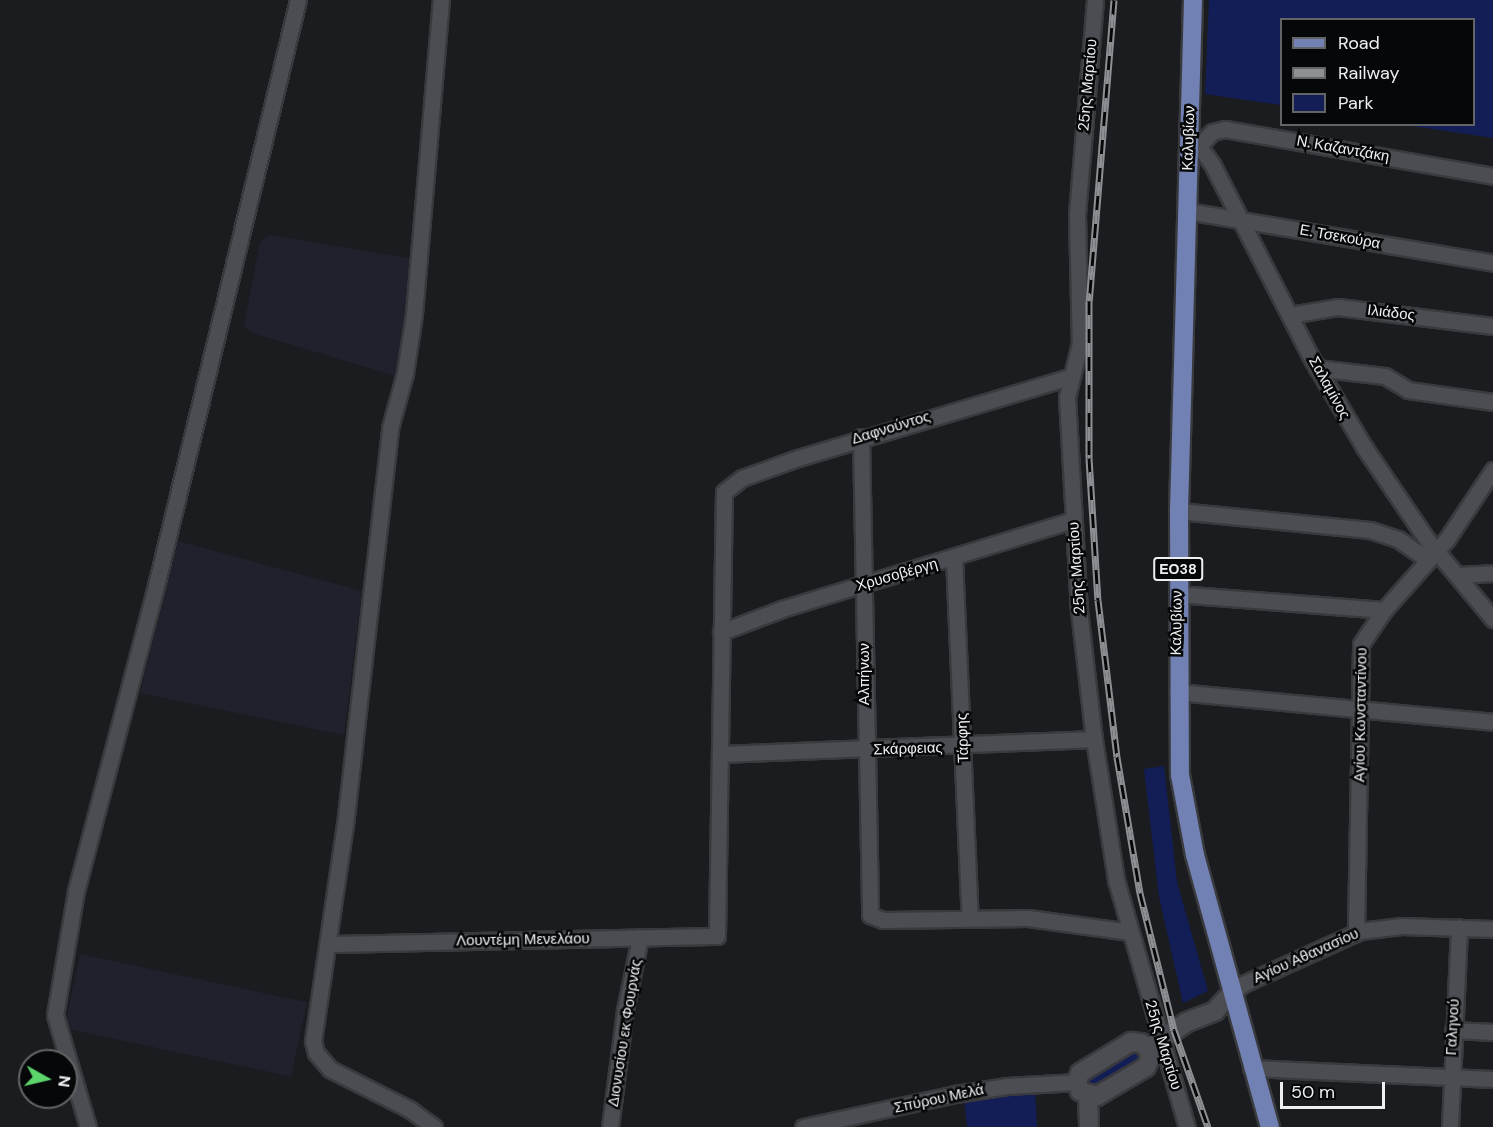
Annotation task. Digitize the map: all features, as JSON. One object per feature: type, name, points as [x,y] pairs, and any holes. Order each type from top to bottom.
[{"type":"main road","name":"Καλυβίων","points":[[1193,0],[1194,146],[1187,211],[1176,692],[1184,809],[1251,1068],[1270,1127]]},
{"type":"street","points":[[88,1127],[56,1015],[76,891],[155,590],[298,0]]},
{"type":"street","points":[[434,1127],[405,1107],[346,1080],[316,1053],[314,1034],[328,944],[390,428],[405,373],[414,314],[441,0]]},
{"type":"street","name":"25ης Μαρτίου","points":[[1095,0],[1077,225],[1080,343],[1069,376],[1073,520],[1094,739],[1109,848],[1154,1044],[1187,1127]]},
{"type":"street","name":"Ν. Καζαντζάκη","points":[[1194,146],[1212,132],[1225,129],[1493,177]]},
{"type":"street","name":"Σαλαμίνος","points":[[1194,146],[1237,219],[1317,368],[1432,555],[1457,575],[1493,619]]},
{"type":"street","name":"Ε. Τσεκούρα","points":[[1187,211],[1493,263]]},
{"type":"street","name":"Ιλιάδος","points":[[1290,315],[1338,307],[1493,326]]},
{"type":"street","points":[[1317,368],[1385,376],[1408,390],[1493,402]]},
{"type":"street","name":"Δαφνούντος","points":[[721,632],[722,496],[728,488],[749,475],[861,437],[1069,376]]},
{"type":"street","name":"Αλπήνων","points":[[861,437],[868,911],[884,920],[970,918]]},
{"type":"street","name":"Αγίου Κωνσταντίνου","points":[[1356,933],[1361,644],[1384,610],[1432,555],[1493,470]]},
{"type":"street","points":[[1179,511],[1370,530],[1398,539],[1432,555]]},
{"type":"street","name":"Χρυσοβέργη","points":[[721,632],[1073,520]]},
{"type":"street","name":"Τάρφης","points":[[954,558],[970,918]]},
{"type":"street","points":[[1457,575],[1493,573]]},
{"type":"street","points":[[1177,594],[1384,610]]},
{"type":"street","points":[[721,632],[722,754]]},
{"type":"street","points":[[1176,692],[1493,722]]},
{"type":"street","name":"Σκάρφειας","points":[[722,754],[865,751],[1094,739]]},
{"type":"street","name":"Λουντέμη Μενελάου","points":[[328,944],[717,936],[722,754]]},
{"type":"street","points":[[970,918],[1028,918],[1130,932]]},
{"type":"street","name":"Αγίου Αθανασίου","points":[[1231,993],[1243,984],[1356,933],[1402,926],[1493,929]]},
{"type":"street","name":"Γαληνού","points":[[1450,1127],[1459,927]]},
{"type":"street","name":"Διονυσίου εκ Φουρνάς","points":[[610,1127],[625,1010],[640,938]]},
{"type":"street","points":[[1089,1127],[1082,1089],[1084,1070],[1126,1044],[1141,1042],[1154,1044],[1215,1011],[1231,993]]},
{"type":"street","points":[[1453,1030],[1493,1032]]},
{"type":"street","points":[[1082,1089],[1097,1096],[1146,1067],[1154,1044]]},
{"type":"street","points":[[1251,1068],[1493,1079]]},
{"type":"street","name":"Σπύρου Μελά","points":[[803,1127],[834,1124],[986,1089],[1082,1089]]},
{"type":"shaded area","points":[[270,235],[413,259],[399,377],[252,333],[244,325],[260,242]]},
{"type":"shaded area","points":[[178,541],[362,591],[344,735],[140,693]]},
{"type":"shaded area","points":[[80,954],[307,1002],[291,1077],[64,1028]]},
{"type":"green space","points":[[1209,0],[1493,0],[1493,138],[1413,126],[1475,126],[1475,18],[1280,18],[1280,105],[1205,94]]},
{"type":"green space","points":[[1164,766],[1177,882],[1208,991],[1183,1003],[1159,897],[1144,769]]},
{"type":"green space","points":[[1131,1046],[1147,1056],[1087,1092],[1084,1073]]},
{"type":"green space","points":[[1035,1091],[1037,1127],[967,1127],[964,1097]]},
{"type":"railway","points":[[1114,0],[1089,301],[1089,458],[1098,600],[1117,757],[1140,893],[1174,1030],[1208,1127]]}]
